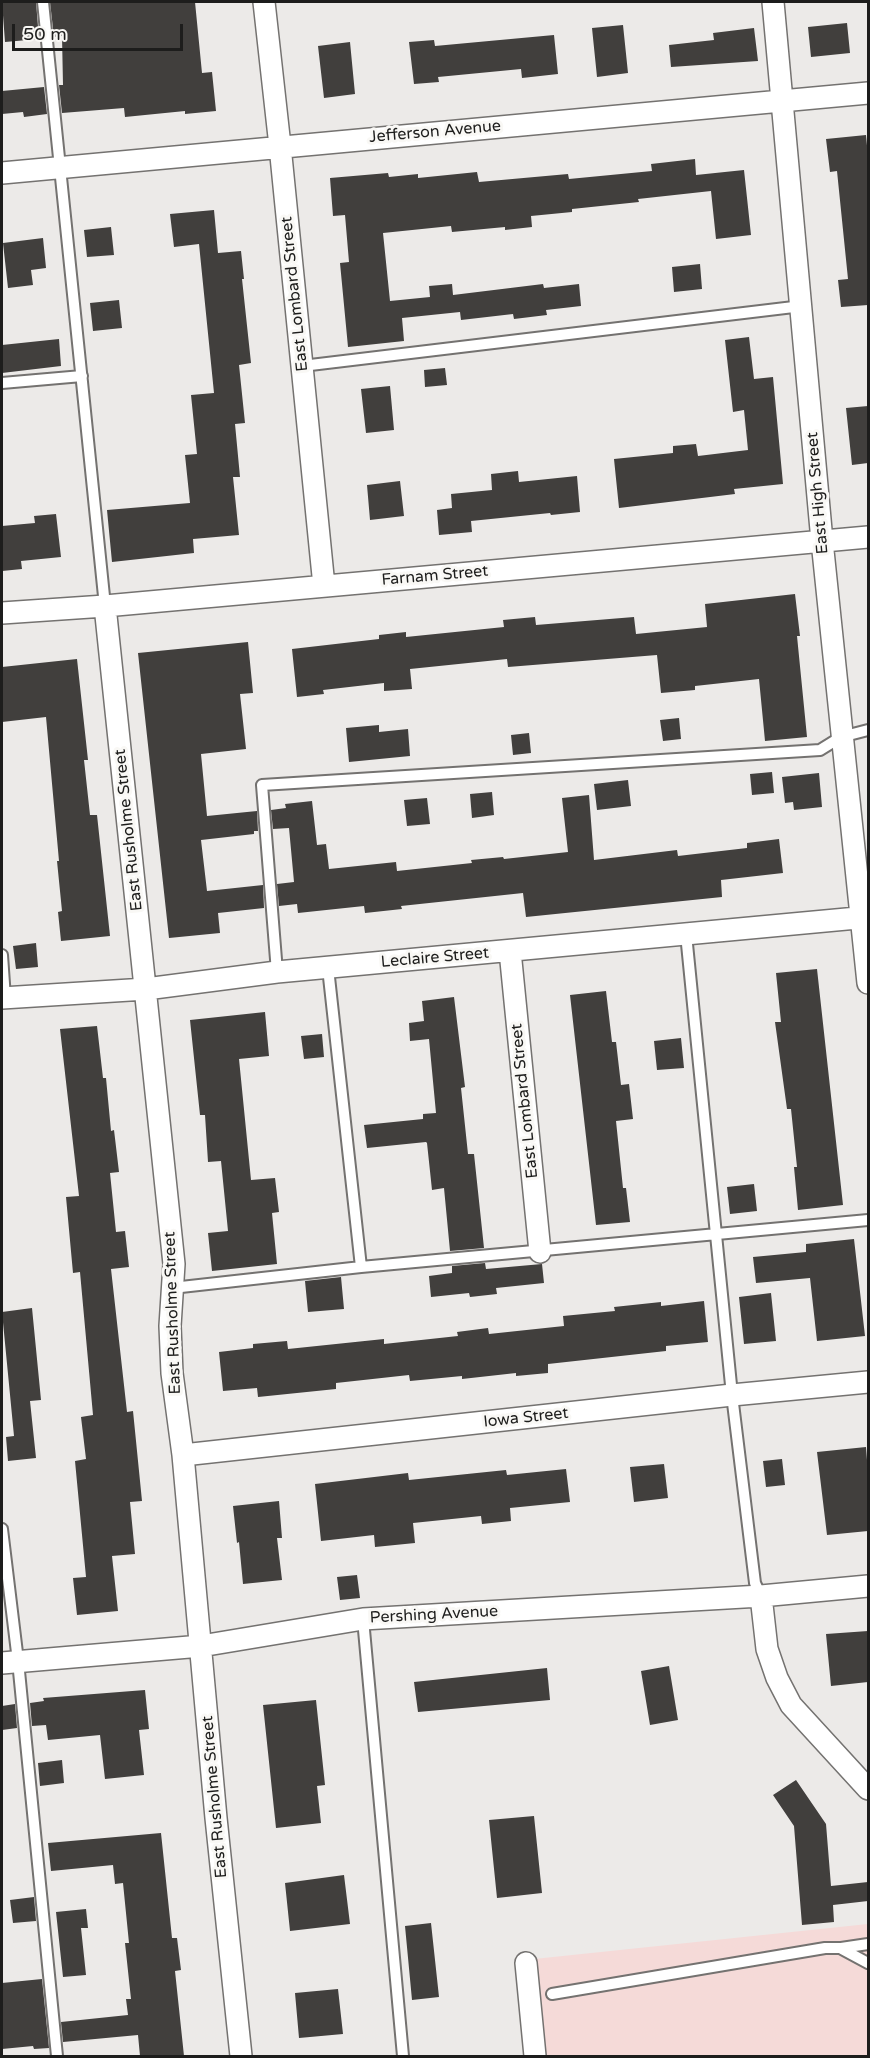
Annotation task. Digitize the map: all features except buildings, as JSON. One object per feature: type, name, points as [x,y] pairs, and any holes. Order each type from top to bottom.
[{"type":"street","name":"East Lombard Street","points":[[264,2],[324,586]]},
{"type":"street","name":"East High Street","points":[[773,2],[841,737],[865,918],[868,984]]},
{"type":"street","name":"Jefferson Avenue","points":[[2,173],[868,93]]},
{"type":"street","name":"Farnam Street","points":[[2,613],[105,606],[868,537]]},
{"type":"street","name":"East Rusholme Street","points":[[105,606],[174,1264],[170,1326],[172,1373],[183,1455],[241,2056]]},
{"type":"street","name":"Leclaire Street","points":[[3,998],[146,989],[277,972],[865,918]]},
{"type":"street","name":"East Lombard Street","points":[[510,951],[540,1251]]},
{"type":"street","name":"Iowa Street","points":[[183,1455],[868,1382]]},
{"type":"street","name":"Pershing Avenue","points":[[10,1662],[201,1646],[363,1619],[761,1596],[868,1586]]},
{"type":"street","points":[[761,1596],[767,1649],[777,1677],[791,1705],[868,1789]]},
{"type":"street","points":[[526,1963],[535,2056]]},
{"type":"lane","points":[[43,2],[105,606]]},
{"type":"lane","points":[[302,366],[802,306]]},
{"type":"lane","points":[[2,383],[82,376]]},
{"type":"lane","points":[[277,972],[262,785],[820,750],[841,737],[868,730]]},
{"type":"lane","points":[[686,934],[732,1395],[755,1583],[761,1596]]},
{"type":"lane","points":[[2,955],[3,998]]},
{"type":"lane","points":[[328,968],[361,1267]]},
{"type":"lane","points":[[172,1288],[361,1267],[868,1220]]},
{"type":"lane","points":[[2,1529],[10,1662],[57,2056]]},
{"type":"lane","points":[[363,1619],[403,2056]]},
{"type":"lane","points":[[552,1994],[825,1948],[868,1944]]},
{"type":"lane","points":[[841,1948],[868,1963]]},
{"type":"shaded area","points":[[868,1924],[868,2056],[544,2056],[534,1959]]}]
